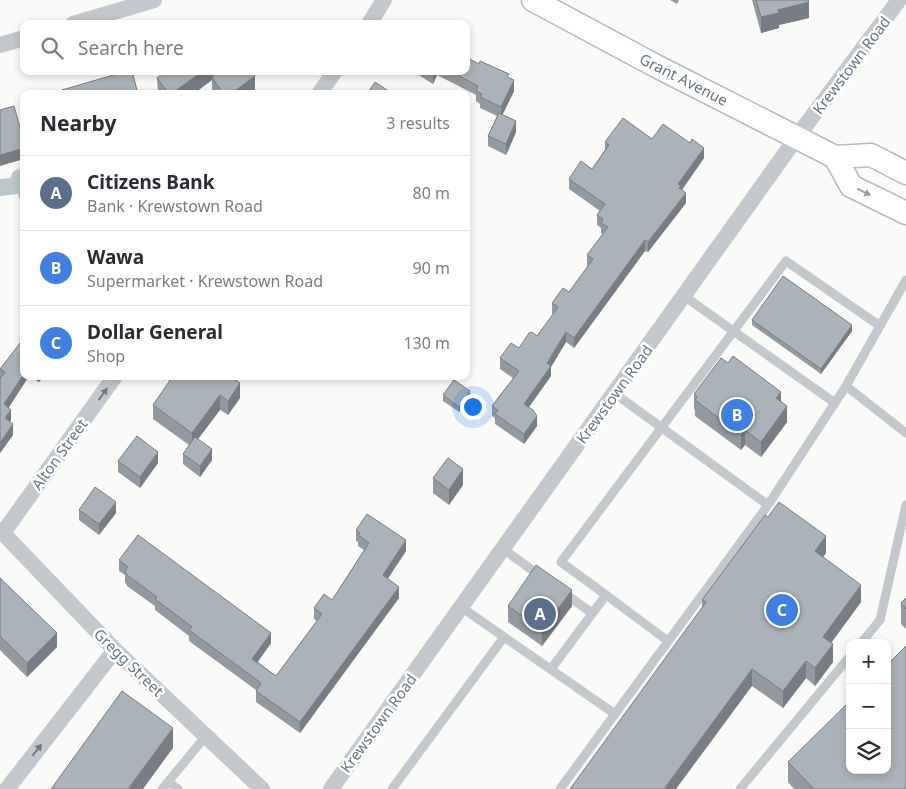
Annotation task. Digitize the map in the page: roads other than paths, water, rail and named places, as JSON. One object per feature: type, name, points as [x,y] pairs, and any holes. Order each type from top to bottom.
[{"type":"main road","name":"Grant Avenue","points":[[533,0],[656,66],[835,156],[871,155],[906,172]]},
{"type":"main road","points":[[835,156],[851,186],[906,213]]},
{"type":"street","points":[[86,20],[154,0]]},
{"type":"street","points":[[372,20],[384,0]]},
{"type":"street","name":"Krewstown Road","points":[[331,789],[797,137],[899,0]]},
{"type":"street","points":[[0,45],[20,39]]},
{"type":"street","points":[[322,90],[332,75]]},
{"type":"street","name":"Alton Street","points":[[2,531],[113,380]]},
{"type":"street","name":"Gregg Street","points":[[2,531],[115,650],[262,789]]},
{"type":"street","points":[[8,789],[115,650]]},
{"type":"lane","points":[[668,641],[561,562],[660,426],[786,262],[880,326]]},
{"type":"lane","points":[[560,789],[768,505],[846,386],[906,280]]},
{"type":"lane","points":[[684,296],[835,402]]},
{"type":"lane","points":[[846,386],[906,433]]},
{"type":"lane","points":[[614,393],[768,505]]},
{"type":"lane","points":[[864,639],[880,620],[906,505]]},
{"type":"lane","points":[[502,549],[547,581]]},
{"type":"lane","points":[[564,593],[592,613]]},
{"type":"lane","points":[[551,669],[606,595]]},
{"type":"lane","points":[[461,607],[615,714]]},
{"type":"lane","points":[[392,789],[504,637]]},
{"type":"lane","points":[[740,789],[846,661]]},
{"type":"lane","points":[[178,789],[165,785],[206,736]]},
{"type":"place","name":"Wawa","points":[[737,415]]},
{"type":"place","name":"Dollar General","points":[[782,610]]},
{"type":"place","name":"Citizens Bank","points":[[540,614]]}]
